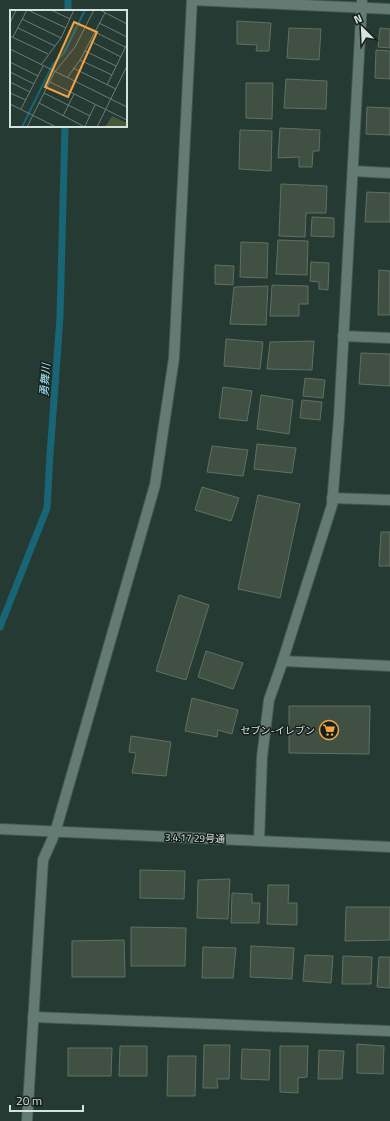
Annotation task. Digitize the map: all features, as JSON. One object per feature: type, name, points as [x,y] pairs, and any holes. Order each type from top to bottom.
[{"type":"street","points":[[27,1121],[43,860],[55,833],[155,486],[174,358],[192,0],[362,4],[390,10]]},
{"type":"street","points":[[259,841],[262,757],[269,700],[332,505],[339,418],[362,4]]},
{"type":"street","points":[[352,172],[390,173]]},
{"type":"street","points":[[343,336],[390,338]]},
{"type":"street","points":[[332,498],[390,500]]},
{"type":"street","points":[[282,661],[390,666]]},
{"type":"street","name":"3.4.17 29号通","points":[[4,830],[390,847]]},
{"type":"street","points":[[33,1017],[390,1031]]},
{"type":"building","points":[[237,21],[271,23],[269,51],[256,51],[257,45],[237,44]]},
{"type":"building","points":[[289,28],[321,29],[319,60],[287,58]]},
{"type":"building","points":[[380,28],[390,29],[390,48],[378,47]]},
{"type":"building","points":[[376,50],[390,51],[390,79],[375,78]]},
{"type":"building","points":[[286,79],[327,81],[326,109],[284,108]]},
{"type":"building","points":[[246,83],[273,83],[272,119],[246,118]]},
{"type":"building","points":[[367,107],[390,108],[390,135],[366,134]]},
{"type":"building","points":[[280,128],[320,130],[319,151],[313,151],[312,167],[299,167],[299,157],[278,158]]},
{"type":"building","points":[[240,130],[272,131],[271,171],[239,169]]},
{"type":"building","points":[[281,184],[327,186],[326,213],[306,213],[305,237],[279,236]]},
{"type":"building","points":[[367,192],[390,193],[390,222],[365,222]]},
{"type":"building","points":[[312,217],[334,218],[334,237],[311,236]]},
{"type":"building","points":[[278,240],[308,241],[307,275],[276,274]]},
{"type":"building","points":[[241,242],[268,243],[267,278],[240,277]]},
{"type":"building","points":[[311,262],[329,263],[328,290],[319,289],[319,282],[310,281]]},
{"type":"building","points":[[215,265],[234,266],[233,285],[215,284]]},
{"type":"building","points":[[379,270],[390,271],[390,315],[378,315]]},
{"type":"building","points":[[272,285],[308,286],[308,304],[299,304],[299,316],[270,316]]},
{"type":"building","points":[[268,286],[266,325],[230,324],[234,287]]},
{"type":"building","points":[[226,339],[263,342],[260,369],[224,366]]},
{"type":"building","points":[[314,341],[312,370],[267,369],[270,342]]},
{"type":"building","points":[[361,353],[390,354],[390,386],[359,384]]},
{"type":"building","points":[[305,378],[325,380],[323,398],[303,396]]},
{"type":"building","points":[[223,387],[252,391],[247,421],[219,418]]},
{"type":"building","points":[[261,395],[293,400],[289,434],[257,429]]},
{"type":"building","points":[[302,400],[322,402],[320,420],[300,418]]},
{"type":"building","points":[[257,444],[296,448],[292,473],[254,469]]},
{"type":"building","points":[[212,446],[248,450],[243,476],[207,472]]},
{"type":"building","points":[[202,487],[239,498],[231,521],[195,510]]},
{"type":"building","points":[[258,495],[300,504],[280,598],[238,589]]},
{"type":"building","points":[[381,532],[390,532],[390,566],[379,566]]},
{"type":"building","points":[[179,595],[209,605],[186,680],[156,671]]},
{"type":"building","points":[[206,651],[243,663],[233,689],[198,677]]},
{"type":"building","points":[[192,698],[238,710],[232,734],[218,730],[217,737],[185,731]]},
{"type":"building","name":"セブン-イレブン","points":[[289,706],[370,706],[369,754],[289,753]]},
{"type":"building","points":[[131,736],[171,742],[166,776],[132,773],[136,753],[129,752]]},
{"type":"building","points":[[140,870],[185,871],[184,899],[140,898]]},
{"type":"building","points":[[230,879],[228,919],[197,918],[198,880]]},
{"type":"building","points":[[268,885],[289,885],[288,903],[297,903],[297,925],[267,924]]},
{"type":"building","points":[[232,893],[252,894],[252,903],[260,903],[259,923],[231,923]]},
{"type":"building","points":[[346,907],[390,907],[390,940],[345,941]]},
{"type":"building","points":[[131,927],[186,928],[185,966],[131,966]]},
{"type":"building","points":[[124,940],[125,977],[72,977],[72,941]]},
{"type":"building","points":[[251,946],[294,948],[292,979],[250,977]]},
{"type":"building","points":[[203,947],[236,948],[233,978],[202,978]]},
{"type":"building","points":[[305,955],[333,956],[331,983],[303,981]]},
{"type":"building","points":[[343,956],[372,957],[371,984],[342,984]]},
{"type":"building","points":[[379,957],[390,957],[390,988],[377,987]]},
{"type":"building","points":[[357,1044],[384,1046],[383,1074],[357,1073]]},
{"type":"building","points":[[204,1045],[230,1045],[229,1079],[217,1079],[218,1088],[203,1088]]},
{"type":"building","points":[[120,1046],[147,1046],[147,1076],[119,1076]]},
{"type":"building","points":[[280,1046],[308,1046],[307,1077],[298,1078],[298,1093],[280,1092]]},
{"type":"building","points":[[68,1048],[112,1048],[111,1076],[68,1076]]},
{"type":"building","points":[[242,1049],[270,1050],[269,1080],[241,1079]]},
{"type":"building","points":[[319,1050],[344,1051],[342,1079],[318,1079]]},
{"type":"building","points":[[168,1056],[196,1056],[195,1096],[167,1096]]},
{"type":"waterway","name":"勇舞川","points":[[68,0],[68,10]]},
{"type":"waterway","name":"勇舞川","points":[[0,627],[47,508],[60,317],[65,127]]},
{"type":"place","name":"セブン-イレブン","points":[[329,730]]}]
